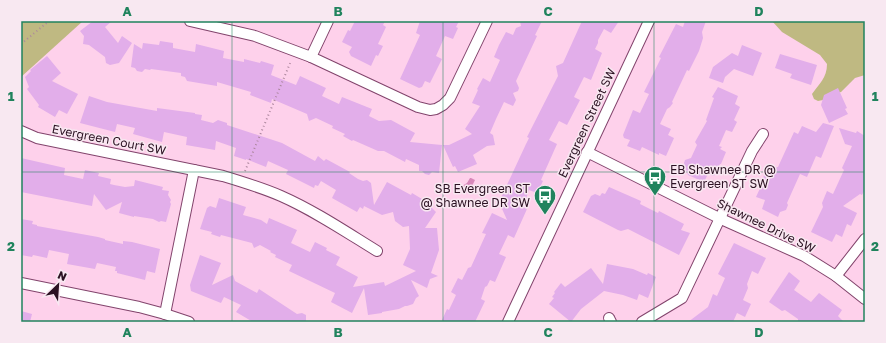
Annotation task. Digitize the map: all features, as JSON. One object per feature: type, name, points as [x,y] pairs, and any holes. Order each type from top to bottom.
[{"type":"street","points":[[190,21],[256,36],[311,57],[418,107],[430,110],[436,109],[443,105],[450,98],[487,21]]},
{"type":"street","points":[[311,57],[328,21]]},
{"type":"street","name":"Evergreen Street SW","points":[[508,322],[649,21]]},
{"type":"street","name":"Evergreen Court SW","points":[[21,131],[37,138],[241,181],[282,196],[326,220],[377,251]]},
{"type":"street","points":[[642,322],[682,298],[721,219],[752,151],[763,134]]},
{"type":"street","name":"Shawnee Drive SW","points":[[587,152],[721,219],[804,256],[836,276],[865,299]]},
{"type":"street","points":[[165,314],[194,170]]},
{"type":"street","points":[[836,276],[865,239]]},
{"type":"street","points":[[21,282],[139,307],[189,322]]},
{"type":"path","points":[[21,44],[25,39],[49,21]]},
{"type":"path","points":[[241,181],[295,51]]},
{"type":"shaded area","points":[[21,21],[83,21],[21,77]]},
{"type":"shaded area","points":[[772,21],[865,21],[865,75],[855,78],[841,92],[827,96],[823,100],[818,101],[814,99],[812,94],[826,73],[827,64],[820,55],[782,32]]},
{"type":"shaded area","points":[[470,178],[475,180],[469,192],[464,193],[461,190],[462,186],[467,183]]},
{"type":"building","points":[[93,21],[112,21],[105,27],[118,43],[122,36],[132,43],[119,63],[110,65],[106,63],[105,57],[89,45],[83,44],[84,36],[80,31]]},
{"type":"building","points":[[355,21],[385,21],[383,25],[386,27],[378,44],[383,46],[378,56],[376,55],[371,66],[351,56],[349,52],[352,47],[342,42],[348,30],[350,31]]},
{"type":"building","points":[[420,21],[459,21],[456,27],[458,28],[453,39],[445,36],[436,56],[442,59],[430,83],[425,81],[422,87],[419,88],[400,79],[420,35],[416,33]]},
{"type":"building","points":[[520,21],[542,21],[535,35],[537,36],[516,81],[519,88],[518,91],[513,93],[516,100],[513,106],[504,102],[496,119],[490,133],[493,135],[495,145],[487,146],[473,155],[477,164],[458,172],[455,166],[453,167],[443,145],[449,145],[472,134],[465,129],[480,106],[472,103],[478,90],[477,89],[483,78],[490,82],[500,60],[494,57],[499,45],[506,32],[513,35],[516,28],[521,26]]},
{"type":"building","points":[[582,21],[619,21],[611,33],[604,29],[595,49],[602,53],[591,80],[584,77],[574,97],[580,100],[567,125],[559,121],[549,140],[557,144],[541,180],[543,181],[537,193],[529,190],[523,207],[527,209],[514,238],[508,235],[499,254],[506,257],[495,282],[490,280],[485,287],[481,299],[485,301],[475,322],[447,322],[442,320],[447,309],[449,310],[456,295],[451,292],[458,278],[462,280],[468,268],[471,267],[486,234],[482,233],[492,213],[507,220],[499,202],[529,138],[527,137],[558,76],[556,66],[563,63]]},
{"type":"building","points":[[685,21],[706,21],[702,32],[703,38],[699,51],[689,71],[687,70],[672,102],[673,103],[667,109],[660,124],[671,129],[668,135],[674,138],[666,156],[659,153],[659,155],[642,147],[640,151],[627,146],[630,140],[624,138],[623,135],[633,110],[640,113],[649,94],[644,92],[661,58],[659,57],[676,24],[683,27]]},
{"type":"building","points":[[160,41],[173,43],[173,48],[195,52],[196,44],[224,51],[223,58],[244,62],[244,59],[260,63],[261,61],[274,65],[271,75],[296,85],[300,76],[326,88],[322,96],[339,104],[342,97],[372,109],[369,116],[379,121],[391,120],[415,133],[410,142],[442,145],[439,173],[432,172],[429,175],[425,174],[422,171],[419,171],[419,165],[406,159],[405,162],[384,151],[378,151],[353,140],[352,141],[343,136],[345,134],[332,128],[333,126],[316,118],[309,121],[307,114],[272,99],[271,103],[250,95],[251,92],[217,82],[217,86],[187,81],[185,77],[181,76],[181,73],[151,69],[145,69],[142,72],[131,67],[134,44],[142,49],[143,43],[159,45]]},
{"type":"building","points":[[742,45],[762,53],[753,76],[734,69],[725,77],[723,83],[709,78],[713,67],[732,53],[738,56]]},
{"type":"building","points":[[780,54],[817,65],[811,85],[790,78],[792,74],[775,68]]},
{"type":"building","points":[[47,56],[61,73],[52,81],[78,94],[67,114],[59,110],[55,117],[38,107],[39,105],[27,89],[29,87],[25,77],[31,71],[30,70]]},
{"type":"building","points":[[718,87],[738,96],[735,104],[740,107],[734,120],[737,122],[732,132],[726,130],[719,146],[722,147],[720,149],[726,152],[721,164],[714,176],[708,174],[704,182],[688,175],[684,163],[685,160],[691,158],[697,145],[695,142],[707,121],[706,120],[714,98],[712,97]]},
{"type":"building","points":[[838,88],[847,108],[845,109],[848,114],[829,123],[821,105],[824,95]]},
{"type":"building","points":[[89,96],[107,102],[157,111],[157,108],[195,113],[202,115],[201,120],[213,123],[218,120],[227,123],[227,125],[282,143],[315,161],[318,156],[324,161],[326,159],[350,172],[349,173],[358,179],[363,181],[367,180],[371,183],[374,205],[387,182],[411,195],[412,193],[432,205],[431,207],[436,212],[425,228],[437,228],[439,250],[431,273],[438,276],[430,279],[427,288],[411,280],[419,296],[413,304],[382,313],[368,315],[364,288],[352,313],[331,302],[335,293],[289,271],[292,265],[275,257],[276,255],[270,252],[271,251],[260,245],[254,248],[252,243],[221,235],[220,237],[211,234],[212,232],[200,229],[207,208],[210,206],[216,208],[219,198],[246,207],[243,215],[261,220],[267,224],[269,218],[297,230],[291,243],[310,252],[315,242],[327,248],[326,250],[340,257],[336,265],[358,277],[353,287],[384,282],[385,286],[416,271],[403,265],[410,249],[409,226],[403,227],[395,221],[393,212],[382,215],[364,206],[363,209],[360,207],[357,212],[332,198],[336,190],[321,181],[318,186],[315,185],[314,188],[286,174],[288,170],[268,161],[266,167],[234,156],[236,148],[216,141],[215,150],[186,145],[187,137],[164,132],[162,142],[133,134],[135,128],[117,124],[115,132],[80,123]]},
{"type":"building","points":[[823,123],[834,126],[821,158],[816,156],[807,177],[800,174],[787,203],[788,205],[786,210],[780,212],[778,217],[762,209],[765,200],[756,197],[767,168],[773,171],[778,167],[794,132],[798,134],[802,126],[816,132]]},
{"type":"building","points":[[839,128],[856,133],[857,131],[865,136],[865,189],[862,195],[860,194],[843,206],[857,213],[851,226],[847,224],[842,237],[836,234],[832,242],[811,232],[823,207],[822,203],[827,191],[833,194],[844,170],[842,168],[852,146],[845,144]]},
{"type":"building","points":[[21,158],[65,168],[64,175],[83,179],[85,170],[99,173],[98,176],[111,179],[110,184],[114,185],[125,187],[134,186],[135,180],[163,187],[162,190],[169,191],[168,195],[171,200],[166,222],[159,222],[153,219],[134,217],[119,213],[122,202],[106,210],[94,194],[92,206],[21,192]]},
{"type":"building","points":[[609,187],[641,201],[640,204],[658,213],[659,211],[684,224],[681,230],[690,233],[679,255],[628,229],[621,231],[618,230],[583,212],[591,196],[595,194],[600,196],[602,193],[605,194]]},
{"type":"building","points":[[21,219],[33,221],[32,224],[37,226],[98,237],[123,244],[123,241],[132,242],[160,249],[155,273],[147,271],[145,280],[117,273],[117,271],[115,271],[116,267],[97,263],[95,269],[67,264],[69,254],[49,250],[47,258],[33,255],[32,257],[21,255]]},
{"type":"building","points":[[734,243],[766,258],[758,274],[752,271],[747,284],[748,288],[743,300],[751,304],[745,317],[737,313],[733,322],[688,322],[708,307],[713,294],[717,296],[725,278],[718,274]]},
{"type":"building","points":[[200,255],[221,263],[212,285],[233,275],[235,281],[257,293],[259,289],[297,314],[302,313],[306,315],[306,321],[308,322],[253,322],[236,312],[241,305],[224,297],[221,303],[191,291],[190,285]]},
{"type":"building","points":[[607,264],[633,269],[656,277],[648,298],[639,294],[637,300],[604,291],[581,309],[571,322],[549,304],[554,298],[552,297],[555,293],[554,292],[561,283],[565,287],[591,268],[603,284]]},
{"type":"building","points":[[789,272],[800,281],[794,290],[811,302],[819,293],[842,310],[838,316],[844,322],[798,322],[798,319],[785,310],[782,311],[769,302]]},
{"type":"building","points":[[21,311],[32,314],[30,322],[21,322]]},
{"type":"place","name":"EB Shawnee DR @ Evergreen ST SW","points":[[655,196]]},
{"type":"place","name":"SB Evergreen ST @ Shawnee DR SW","points":[[545,216]]}]
